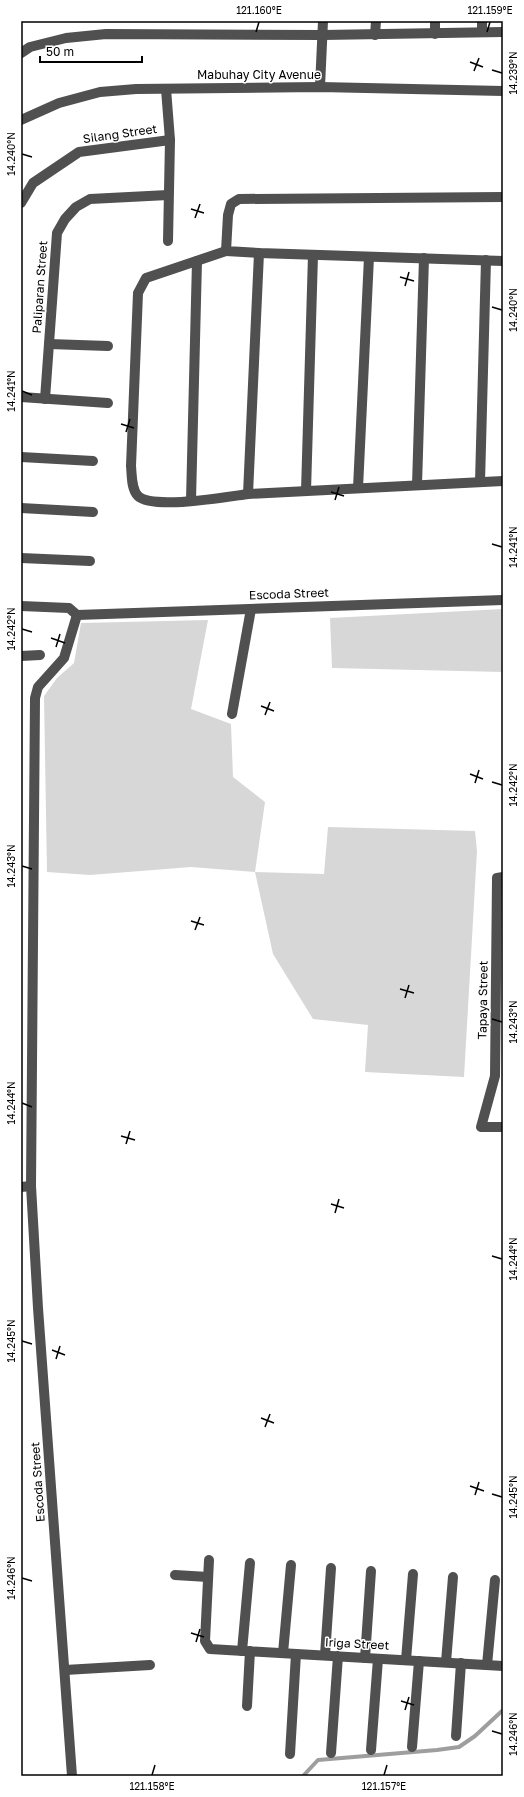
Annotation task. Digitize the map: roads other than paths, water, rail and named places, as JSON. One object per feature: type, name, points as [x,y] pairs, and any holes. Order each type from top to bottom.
[{"type":"street","points":[[320,87],[323,21]]},
{"type":"street","points":[[376,21],[376,35]]},
{"type":"street","points":[[435,21],[435,34]]},
{"type":"street","points":[[482,21],[482,32]]},
{"type":"street","points":[[21,53],[30,47],[66,38],[106,34],[376,35],[503,32]]},
{"type":"street","name":"Mabuhay City Avenue","points":[[22,118],[59,103],[100,92],[136,89],[320,87],[503,90]]},
{"type":"street","points":[[166,89],[170,140],[168,241]]},
{"type":"street","name":"Silang Street","points":[[21,203],[33,183],[80,152],[170,140]]},
{"type":"street","name":"Paliparan Street","points":[[45,399],[57,233],[65,219],[76,207],[90,199],[168,195]]},
{"type":"street","points":[[226,251],[228,215],[231,204],[239,199],[503,197]]},
{"type":"street","points":[[503,261],[226,251],[146,278],[138,293],[131,466],[134,489],[138,496],[149,502],[170,502],[248,494],[503,481]]},
{"type":"street","points":[[248,494],[259,253]]},
{"type":"street","points":[[306,491],[313,255]]},
{"type":"street","points":[[358,488],[370,257]]},
{"type":"street","points":[[417,485],[424,258]]},
{"type":"street","points":[[480,482],[486,260]]},
{"type":"street","points":[[191,500],[197,261]]},
{"type":"street","points":[[49,344],[108,346]]},
{"type":"street","points":[[21,397],[108,403]]},
{"type":"street","points":[[21,457],[93,461]]},
{"type":"street","points":[[21,508],[93,512]]},
{"type":"street","points":[[21,558],[90,561]]},
{"type":"street","name":"Escoda Street","points":[[72,1776],[38,1308],[26,1187],[35,698],[38,687],[64,658],[77,615],[503,600]]},
{"type":"street","points":[[21,606],[69,608],[77,615]]},
{"type":"street","points":[[232,714],[252,609]]},
{"type":"street","points":[[21,656],[40,656]]},
{"type":"street","name":"Tapaya Street","points":[[503,878],[497,878],[500,930],[499,1076],[481,1127],[503,1126]]},
{"type":"street","points":[[175,1575],[208,1577],[209,1560]]},
{"type":"street","points":[[247,1706],[246,1651],[250,1563]]},
{"type":"street","points":[[283,1653],[291,1565]]},
{"type":"street","points":[[325,1655],[331,1568]]},
{"type":"street","points":[[365,1658],[371,1571]]},
{"type":"street","points":[[406,1660],[413,1574]]},
{"type":"street","name":"Iriga Street","points":[[208,1577],[205,1641],[210,1649],[503,1666]]},
{"type":"street","points":[[446,1662],[453,1577]]},
{"type":"street","points":[[487,1665],[495,1580]]},
{"type":"street","points":[[290,1754],[296,1654]]},
{"type":"street","points":[[331,1753],[338,1656]]},
{"type":"street","points":[[371,1750],[378,1658]]},
{"type":"street","points":[[412,1747],[419,1661]]},
{"type":"street","points":[[456,1736],[461,1663]]},
{"type":"street","points":[[65,1670],[150,1665]]},
{"type":"waterway","points":[[303,1776],[318,1760],[459,1747],[475,1736],[503,1710]]}]
